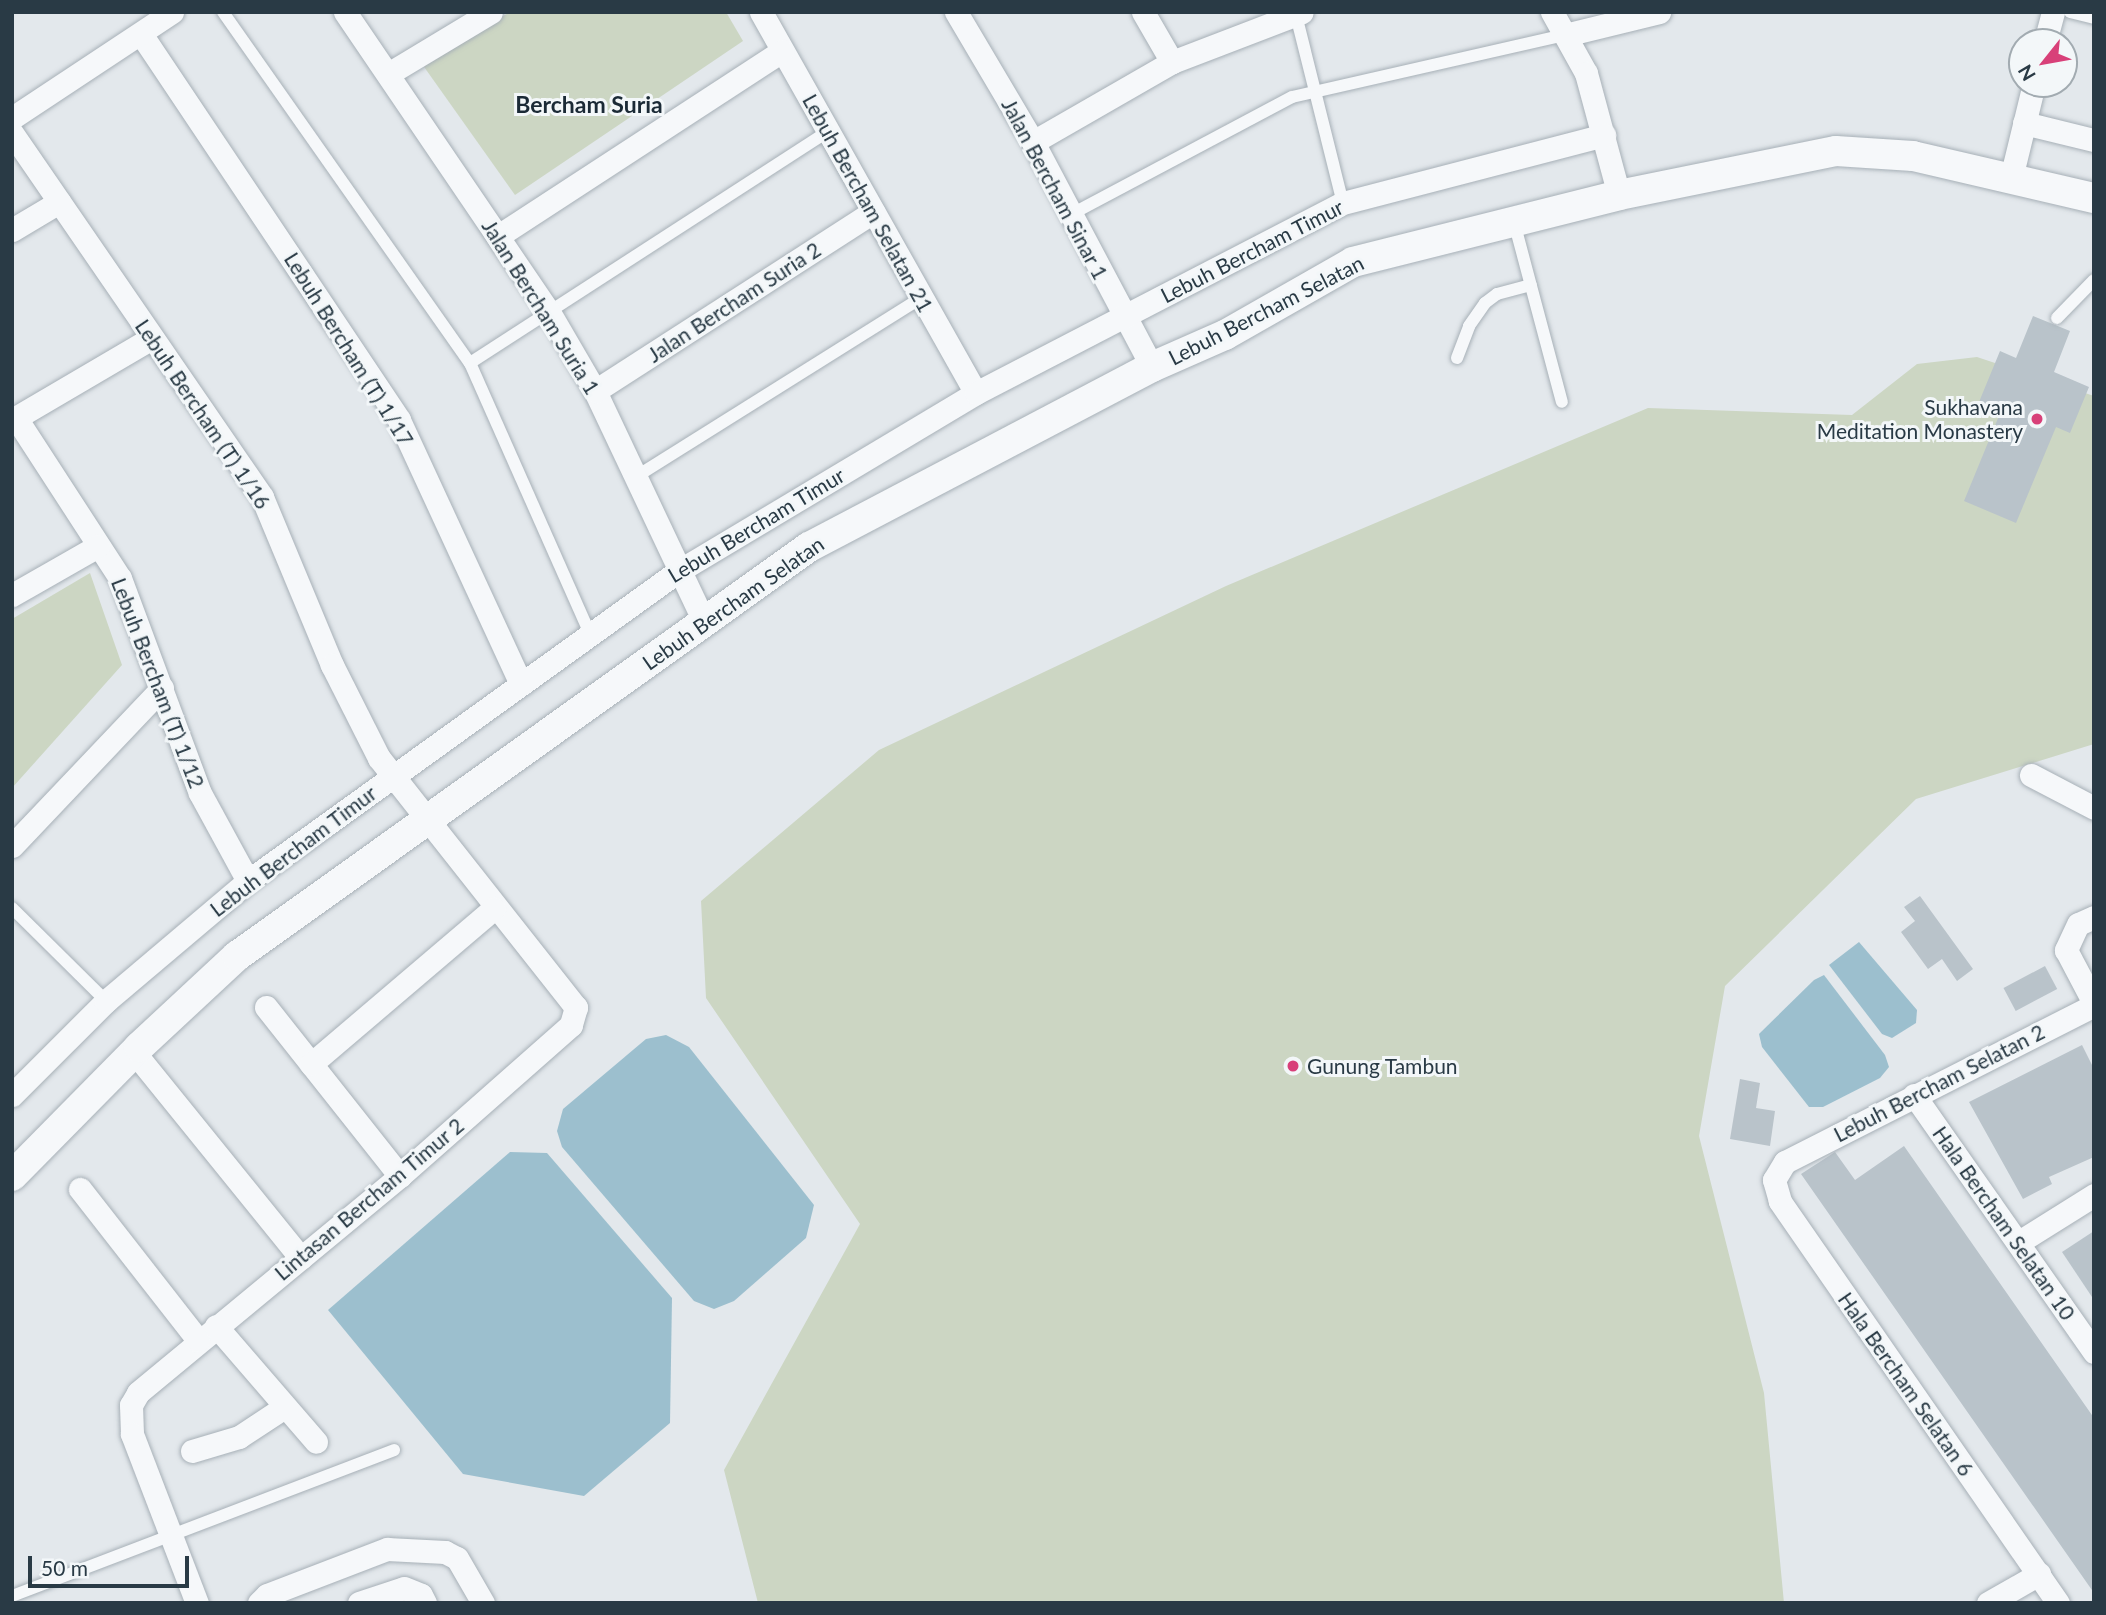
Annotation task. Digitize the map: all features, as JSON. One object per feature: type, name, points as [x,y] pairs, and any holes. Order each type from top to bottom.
[{"type":"street","points":[[12,118],[172,12]]},
{"type":"street","name":"Jalan Bercham Suria 1","points":[[345,12],[549,312],[595,391],[677,572],[704,622]]},
{"type":"street","points":[[388,74],[491,12]]},
{"type":"street","name":"Lebuh Bercham Selatan 21","points":[[761,12],[976,393]]},
{"type":"street","name":"Jalan Bercham Sinar 1","points":[[956,12],[1033,142],[1152,367]]},
{"type":"street","points":[[1143,12],[1172,62]]},
{"type":"street","points":[[1552,12],[1586,73],[1619,195]]},
{"type":"street","points":[[1565,35],[1659,12]]},
{"type":"street","points":[[1033,142],[1172,62],[1299,13]]},
{"type":"street","name":"Lebuh Bercham (T) 1/17","points":[[141,34],[399,420],[521,684]]},
{"type":"street","points":[[498,236],[782,51]]},
{"type":"street","points":[[2011,178],[2030,98]]},
{"type":"street","points":[[2024,123],[2094,140]]},
{"type":"street","name":"Lebuh Bercham (T) 1/16","points":[[12,134],[262,497],[353,710],[393,776],[425,820]]},
{"type":"street","name":"Lebuh Bercham Timur","points":[[12,1095],[106,1000],[248,881],[677,572],[976,393],[1343,204],[1604,135]]},
{"type":"street","name":"Lebuh Bercham Selatan","points":[[425,820],[809,547],[1152,367],[1224,335],[1353,262],[1619,195],[1836,151],[1913,156],[2094,198]]},
{"type":"street","points":[[12,230],[60,202]]},
{"type":"street","name":"Jalan Bercham Suria 2","points":[[595,391],[873,212]]},
{"type":"street","points":[[14,419],[152,338]]},
{"type":"street","name":"Lebuh Bercham (T) 1/12","points":[[14,419],[130,599],[205,803],[248,881]]},
{"type":"street","points":[[12,595],[98,546]]},
{"type":"street","points":[[12,846],[162,688]]},
{"type":"street","points":[[2031,775],[2094,808]]},
{"type":"street","points":[[12,1177],[134,1052],[237,956],[425,820]]},
{"type":"street","name":"Lintasan Bercham Timur 2","points":[[197,1603],[132,1434],[131,1405],[144,1385],[400,1176],[575,1020],[572,1002],[425,820]]},
{"type":"street","points":[[311,1064],[494,908]]},
{"type":"street","points":[[2094,917],[2078,924],[2066,950],[2094,1004]]},
{"type":"street","name":"Lebuh Bercham Selatan 2","points":[[1785,1162],[2094,1004]]},
{"type":"street","points":[[266,1007],[400,1176]]},
{"type":"street","points":[[134,1052],[301,1258]]},
{"type":"street","name":"Hala Bercham Selatan 10","points":[[1914,1095],[2094,1352]]},
{"type":"street","name":"Hala Bercham Selatan 6","points":[[1785,1162],[1774,1180],[1780,1201],[2058,1603]]},
{"type":"street","points":[[80,1189],[207,1333],[316,1442]]},
{"type":"street","points":[[2019,1242],[2094,1195]]},
{"type":"street","points":[[192,1451],[239,1437],[284,1408]]},
{"type":"street","points":[[259,1603],[267,1595],[387,1549],[445,1552],[457,1558],[483,1603]]},
{"type":"street","points":[[1988,1603],[2039,1574]]},
{"type":"street","points":[[359,1603],[404,1588],[421,1595],[425,1603]]},
{"type":"lane","points":[[223,12],[470,363],[590,634]]},
{"type":"lane","points":[[2070,12],[2094,18]]},
{"type":"lane","points":[[1299,13],[1343,204]]},
{"type":"lane","points":[[1070,215],[1315,89],[1565,35]]},
{"type":"lane","points":[[470,363],[828,131]]},
{"type":"lane","points":[[1514,221],[1562,402]]},
{"type":"lane","points":[[2057,318],[2094,280]]},
{"type":"lane","points":[[1457,358],[1469,326],[1485,303],[1497,294],[1531,285]]},
{"type":"lane","points":[[634,478],[922,297]]},
{"type":"lane","points":[[12,908],[106,1000]]},
{"type":"lane","points":[[12,1596],[170,1533],[394,1450]]},
{"type":"green space","points":[[510,12],[726,12],[743,41],[515,195],[422,64]]},
{"type":"green space","name":"Gunung Tambun","points":[[1977,357],[2094,396],[2094,744],[1916,799],[1725,986],[1699,1136],[1764,1393],[1784,1603],[758,1603],[724,1470],[860,1224],[706,998],[701,901],[879,750],[1226,586],[1648,408],[1852,415],[1917,364]]},
{"type":"green space","points":[[90,573],[122,665],[12,788],[12,619]]},
{"type":"water","points":[[1859,942],[1917,1010],[1916,1023],[1892,1038],[1882,1034],[1829,965]]},
{"type":"water","points":[[1824,975],[1885,1055],[1889,1067],[1880,1078],[1823,1107],[1809,1107],[1762,1047],[1759,1034],[1814,980]]},
{"type":"water","points":[[666,1035],[689,1047],[814,1205],[806,1238],[734,1301],[714,1309],[694,1301],[562,1147],[557,1131],[563,1109],[646,1039]]},
{"type":"water","points":[[510,1152],[547,1153],[672,1298],[670,1423],[584,1496],[463,1474],[328,1310]]},
{"type":"building","name":"Sukhavana Meditation Monastery","points":[[2033,316],[2070,331],[2054,372],[2089,387],[2070,433],[2056,427],[2016,523],[1964,501],[2001,411],[1979,402],[2000,351],[2016,358]]},
{"type":"building","points":[[1920,896],[1973,969],[1957,981],[1942,959],[1928,969],[1901,932],[1915,921],[1904,907]]},
{"type":"building","points":[[2045,966],[2057,989],[2016,1011],[2004,988]]},
{"type":"building","points":[[2082,1045],[2094,1069],[2094,1157],[2049,1177],[2052,1184],[2023,1199],[1969,1102]]},
{"type":"building","points":[[1740,1079],[1760,1083],[1756,1108],[1775,1111],[1770,1146],[1730,1139]]},
{"type":"building","points":[[1904,1146],[2094,1418],[2094,1593],[1801,1174],[1835,1152],[1855,1180]]},
{"type":"building","points":[[2094,1231],[2094,1300],[2062,1252]]},
{"type":"place","name":"Sukhavana Meditation Monastery","points":[[2037,419]]},
{"type":"place","name":"Gunung Tambun","points":[[1293,1066]]},
{"type":"district","name":"Bercham Suria","points":[[589,104]]}]
